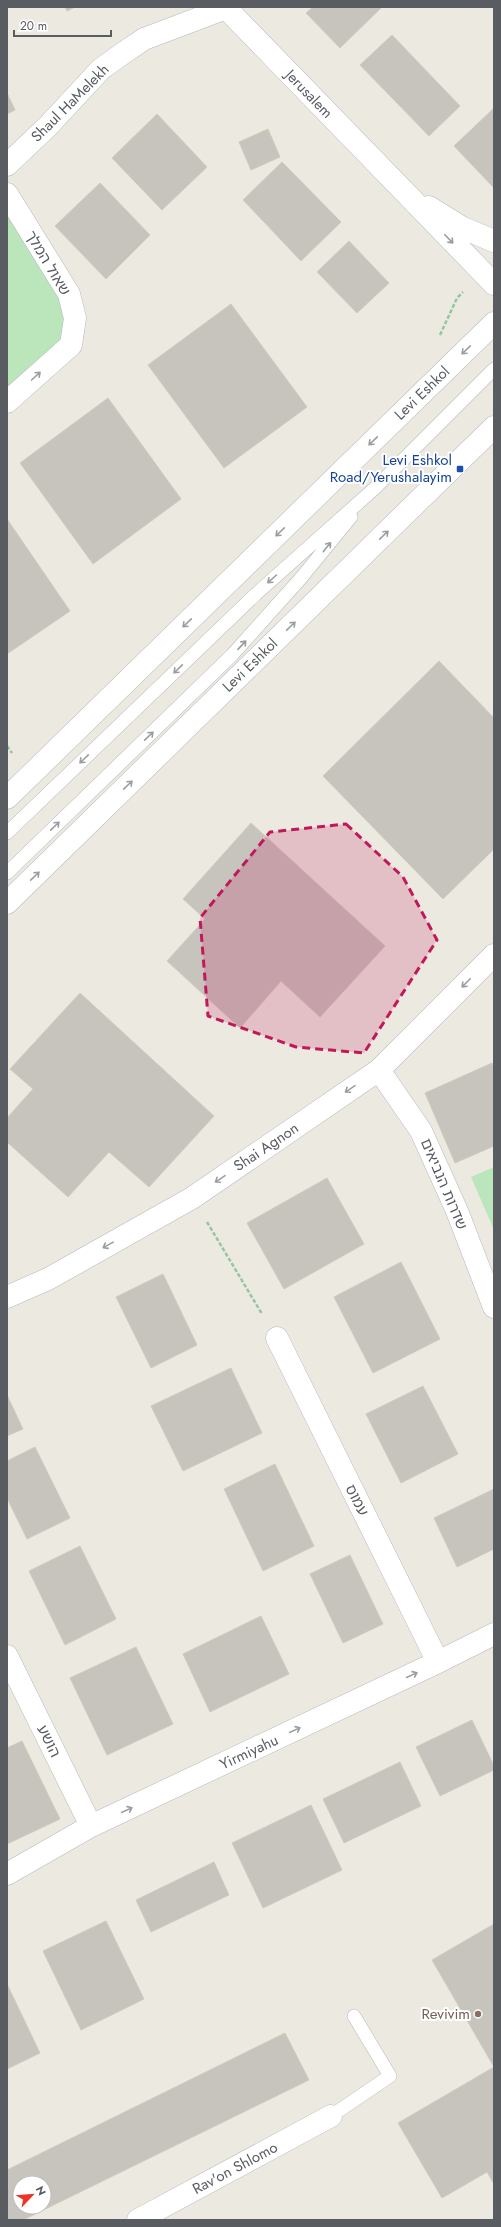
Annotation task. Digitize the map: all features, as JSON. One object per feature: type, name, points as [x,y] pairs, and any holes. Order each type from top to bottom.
[{"type":"street","name":"Shaul HaMelekh","points":[[7,166],[48,126],[101,69],[144,39],[225,7]]},
{"type":"street","name":"Jerusalem","points":[[225,7],[494,284]]},
{"type":"street","name":"Jerusalem","points":[[393,181],[450,220],[494,241]]},
{"type":"street","name":"שאול המלך","points":[[7,194],[69,294],[75,318],[71,346],[7,402]]},
{"type":"street","name":"Levi Eshkol","points":[[7,798],[494,323]]},
{"type":"street","name":"Levi Eshkol","points":[[7,904],[494,427]]},
{"type":"street","name":"Shai Agnon","points":[[7,1297],[48,1279],[192,1198],[379,1070],[494,955]]},
{"type":"street","name":"שדרות הנביאים","points":[[379,1070],[421,1131],[457,1211],[494,1307]]},
{"type":"street","name":"עמוס","points":[[277,1338],[438,1662]]},
{"type":"street","name":"Yirmiyahu","points":[[7,1874],[91,1826],[494,1634]]},
{"type":"street","name":"הושע","points":[[7,1656],[91,1826]]},
{"type":"street","name":"Rav'on Shlomo","points":[[138,2220],[331,2116]]},
{"type":"lane","points":[[7,833],[256,594],[375,488],[494,370]]},
{"type":"lane","points":[[7,873],[237,650],[301,578],[375,488]]},
{"type":"lane","points":[[331,2116],[390,2076],[354,2016]]},
{"type":"path","points":[[192,1198],[277,1338]]},
{"type":"highlighted area","points":[[346,824],[403,877],[437,940],[364,1053],[296,1047],[208,1016],[200,918],[270,832]]},
{"type":"green space","points":[[7,194],[69,294],[58,357],[7,402]]},
{"type":"green space","points":[[494,1167],[494,1230],[471,1177]]},
{"type":"building","points":[[65,7],[75,7],[67,11]]},
{"type":"building","points":[[313,7],[382,7],[340,48],[306,13]]},
{"type":"building","points":[[392,35],[460,106],[429,136],[360,65]]},
{"type":"building","points":[[7,93],[15,110],[7,114]]},
{"type":"building","points":[[494,108],[494,188],[454,146]]},
{"type":"building","points":[[157,114],[207,167],[162,210],[112,158]]},
{"type":"building","points":[[268,129],[280,157],[251,170],[239,142]]},
{"type":"building","points":[[282,162],[341,222],[301,261],[243,200]]},
{"type":"building","points":[[100,183],[150,235],[106,279],[55,226]]},
{"type":"building","points":[[349,241],[389,283],[357,313],[317,272]]},
{"type":"building","points":[[231,304],[307,407],[224,468],[148,365]]},
{"type":"building","points":[[108,398],[181,499],[93,564],[20,463]]},
{"type":"building","points":[[7,519],[70,611],[7,654]]},
{"type":"building","points":[[439,661],[494,718],[494,849],[443,899],[323,776]]},
{"type":"building","points":[[251,823],[385,946],[320,1017],[281,981],[240,1028],[167,961],[205,919],[183,899]]},
{"type":"building","points":[[80,993],[214,1116],[149,1187],[109,1152],[68,1197],[7,1142],[7,1118],[33,1089],[10,1069]]},
{"type":"building","points":[[492,1063],[494,1067],[494,1146],[455,1163],[425,1093]]},
{"type":"building","points":[[327,1178],[364,1244],[284,1289],[247,1223]]},
{"type":"building","points":[[401,1262],[440,1339],[373,1373],[334,1297]]},
{"type":"building","points":[[163,1274],[197,1345],[151,1368],[116,1297]]},
{"type":"building","points":[[231,1368],[262,1433],[183,1471],[151,1406]]},
{"type":"building","points":[[423,1386],[458,1454],[401,1483],[366,1414]]},
{"type":"building","points":[[7,1395],[23,1429],[7,1436]]},
{"type":"building","points":[[35,1447],[70,1518],[27,1539],[7,1498],[7,1461]]},
{"type":"building","points":[[275,1464],[314,1546],[263,1571],[224,1489]]},
{"type":"building","points":[[494,1489],[494,1549],[457,1567],[434,1518]]},
{"type":"building","points":[[80,1546],[116,1619],[65,1645],[29,1571]]},
{"type":"building","points":[[350,1555],[383,1624],[343,1643],[310,1574]]},
{"type":"building","points":[[261,1616],[289,1674],[210,1712],[183,1654]]},
{"type":"building","points":[[136,1647],[173,1724],[107,1755],[70,1678]]},
{"type":"building","points":[[472,1720],[494,1766],[494,1770],[440,1796],[416,1747]]},
{"type":"building","points":[[22,1741],[60,1819],[7,1844],[7,1748]]},
{"type":"building","points":[[400,1762],[421,1806],[344,1843],[323,1799]]},
{"type":"building","points":[[311,1805],[342,1870],[263,1908],[232,1843]]},
{"type":"building","points":[[214,1862],[229,1895],[151,1932],[136,1900]]},
{"type":"building","points":[[106,1921],[144,1999],[81,2030],[43,1951]]},
{"type":"building","points":[[494,1924],[494,2067],[432,1960]]},
{"type":"building","points":[[7,1984],[40,2053],[7,2069]]},
{"type":"building","points":[[285,2033],[309,2080],[52,2206],[52,2175],[12,2175],[12,2215],[33,2215],[23,2220],[7,2220],[7,2170]]},
{"type":"building","name":"Revivim","points":[[494,2067],[494,2184],[487,2172],[442,2198],[398,2123]]},
{"type":"place","name":"Levi Eshkol Road/Yerushalayim","points":[[460,469]]},
{"type":"place","name":"Revivim","points":[[478,2014]]}]
